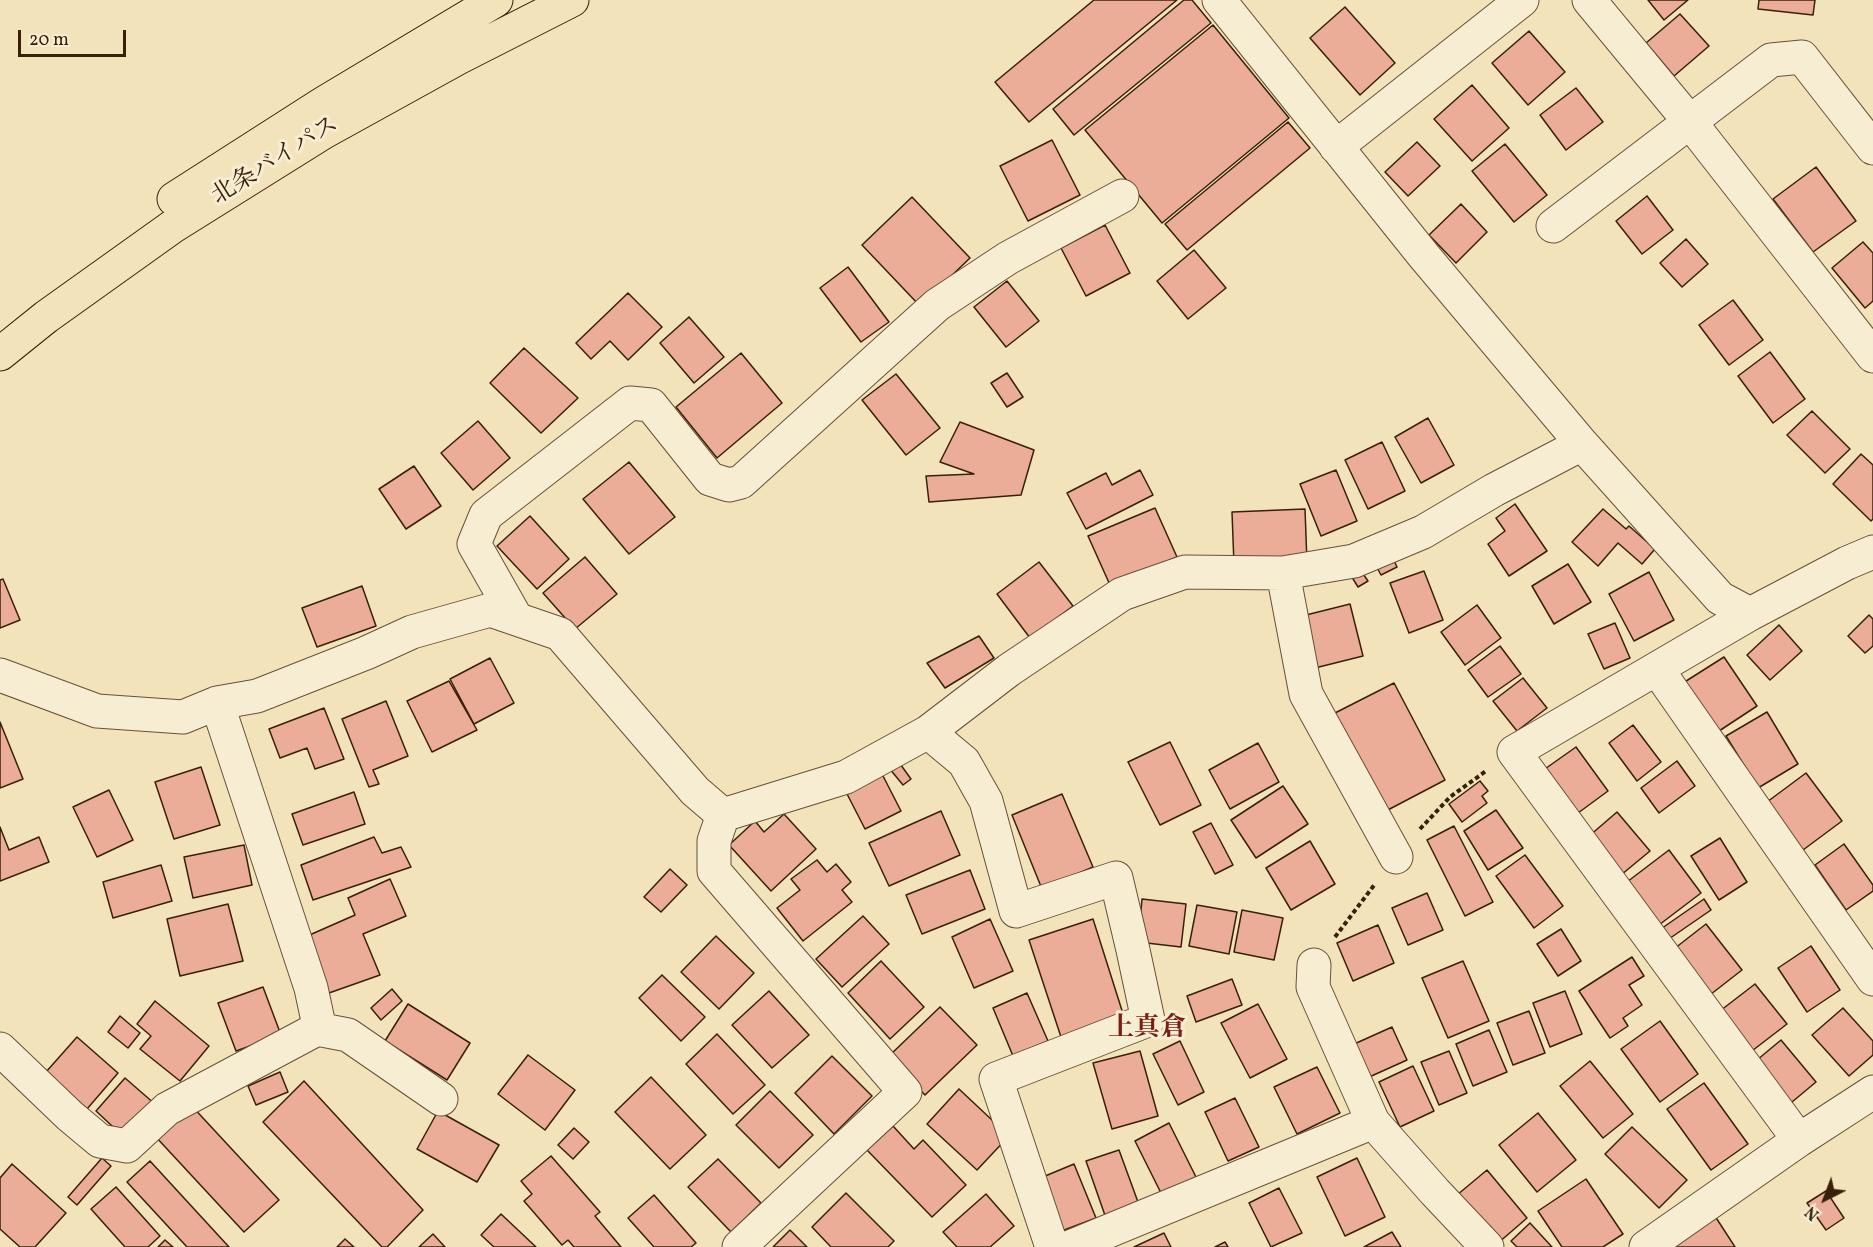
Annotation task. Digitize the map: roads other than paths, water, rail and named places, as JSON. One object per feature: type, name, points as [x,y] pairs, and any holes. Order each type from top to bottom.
[{"type":"highway","name":"北条バイパス","points":[[0,330],[147,217],[324,102],[496,0]]},
{"type":"highway","name":"北条バイパス","points":[[0,354],[46,317],[172,227],[324,132],[458,58],[572,0]]},
{"type":"street","points":[[1219,0],[1424,256],[1582,444],[1720,598],[1750,614]]},
{"type":"street","points":[[1336,147],[1522,0]]},
{"type":"street","points":[[1589,0],[1690,122],[1873,356]]},
{"type":"street","points":[[1552,226],[1771,60],[1802,57],[1873,148]]},
{"type":"street","points":[[516,618],[474,544],[486,515],[630,403],[651,405],[710,479],[729,485],[741,482],[938,305],[1008,258],[1122,196]]},
{"type":"street","points":[[723,816],[846,777],[928,732],[1009,670],[1122,594],[1185,572],[1283,573],[1354,561],[1423,532],[1494,490],[1582,444]]},
{"type":"street","points":[[1799,1140],[1514,752],[1750,614],[1847,563],[1873,552]]},
{"type":"street","points":[[1283,573],[1306,694],[1396,857]]},
{"type":"street","points":[[0,675],[97,711],[183,717],[217,703],[257,696],[366,653],[412,632],[490,610],[560,634],[695,791],[723,816]]},
{"type":"street","points":[[1657,669],[1873,979]]},
{"type":"street","points":[[217,703],[311,988],[320,1030]]},
{"type":"street","points":[[928,732],[964,762],[986,801],[1016,911],[1116,878],[1148,1020],[996,1079],[1052,1247]]},
{"type":"street","points":[[723,816],[714,841],[714,871],[905,1092],[740,1247]]},
{"type":"street","points":[[1314,965],[1313,987],[1373,1122],[1486,1247]]},
{"type":"street","points":[[0,1049],[70,1116],[100,1141],[127,1146],[166,1109],[317,1029],[348,1035],[441,1099]]},
{"type":"street","points":[[1646,1247],[1799,1140],[1873,1092]]},
{"type":"street","points":[[1070,1247],[1373,1122]]},
{"type":"district","name":"上真倉","points":[[1147,1030]]}]
